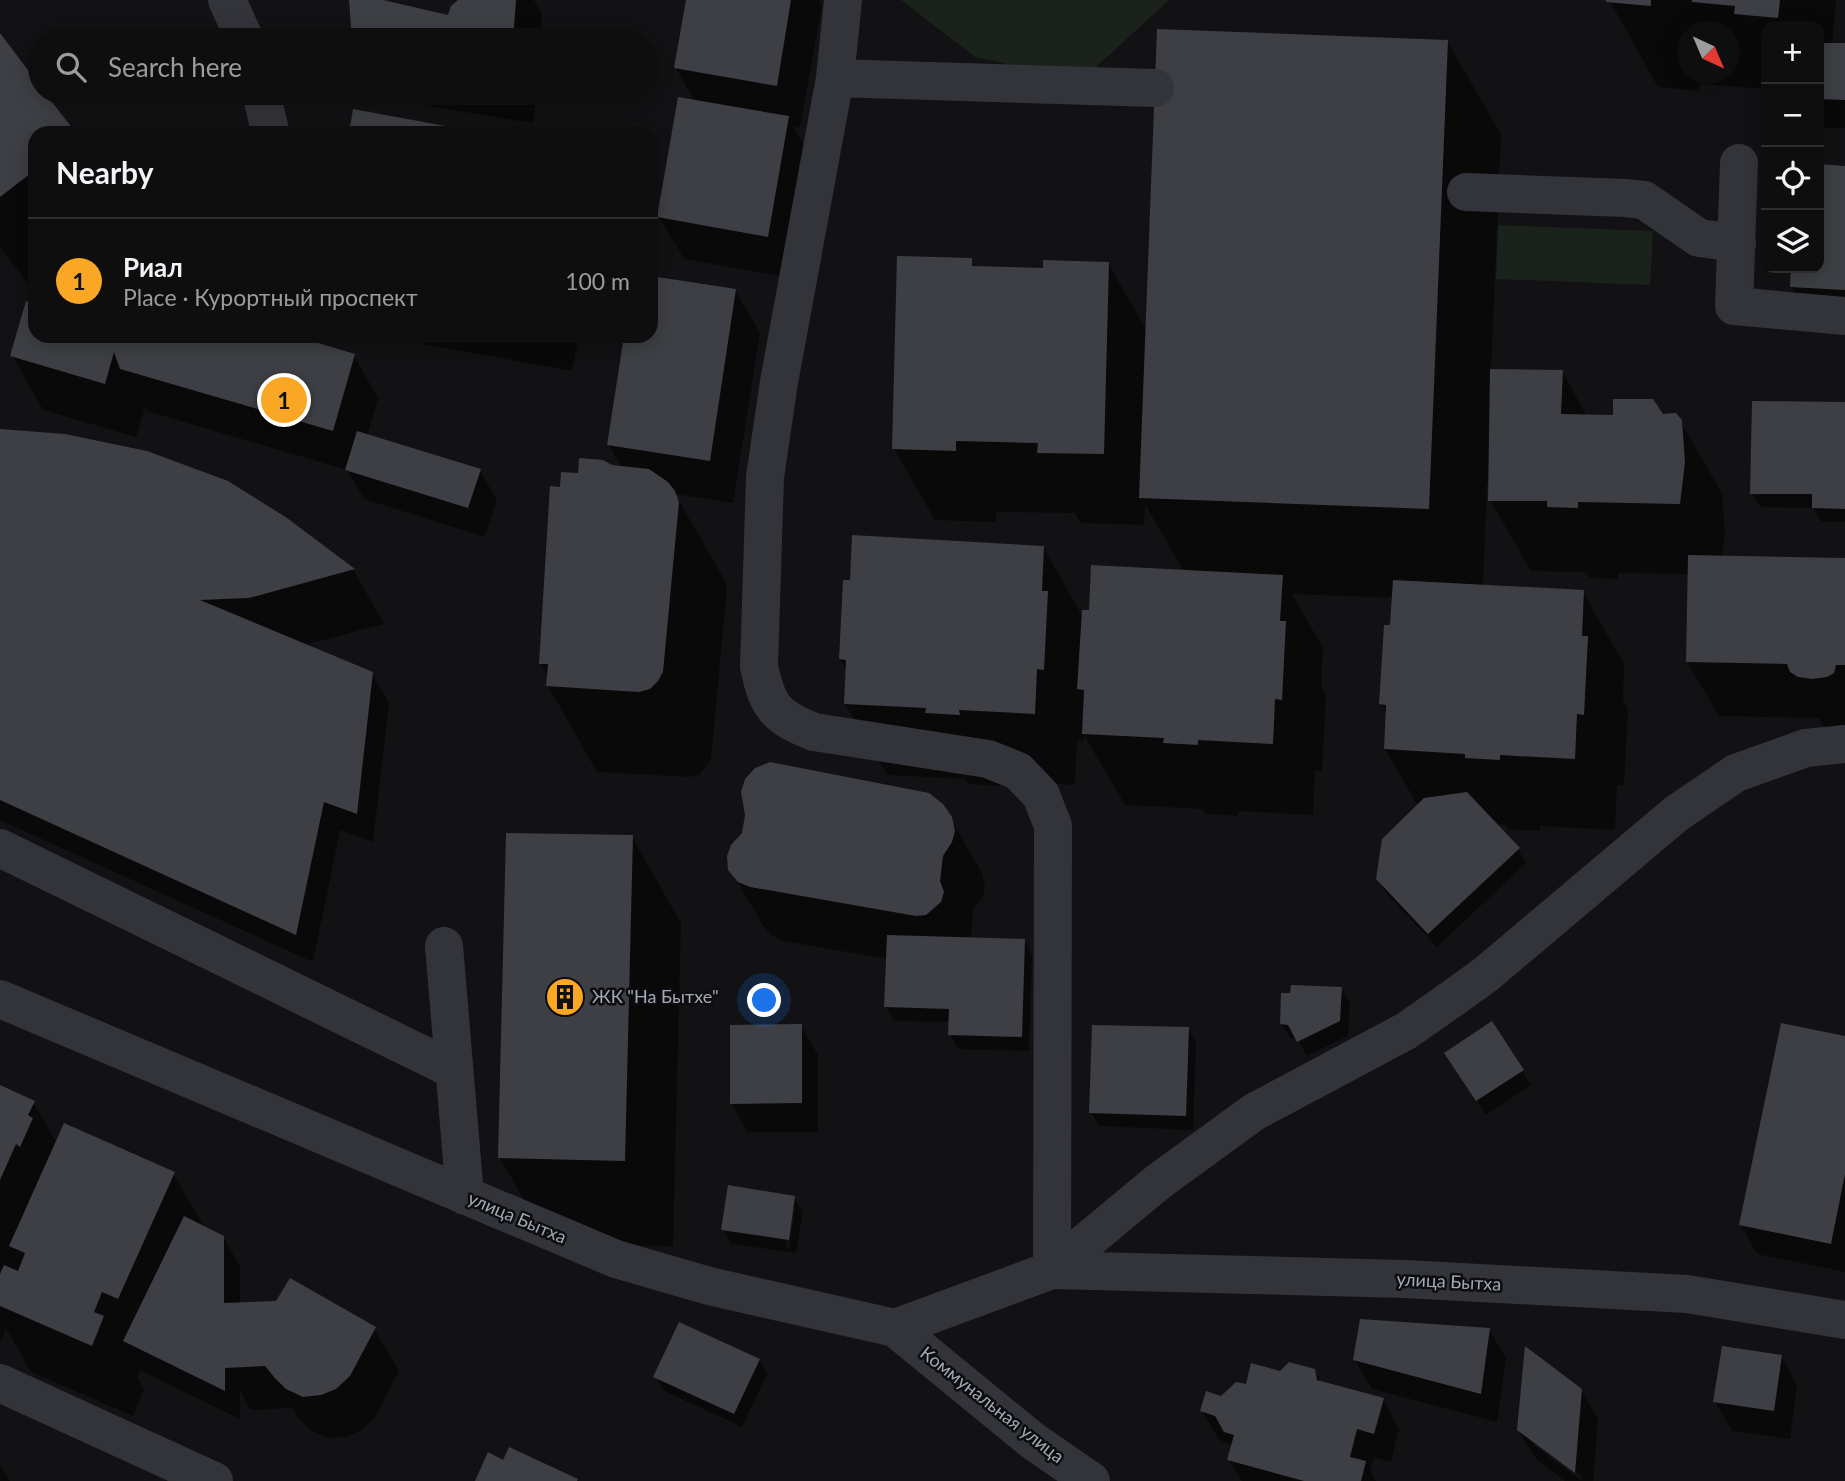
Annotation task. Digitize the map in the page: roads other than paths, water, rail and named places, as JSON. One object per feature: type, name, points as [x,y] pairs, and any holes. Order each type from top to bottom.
[{"type":"street","points":[[227,0],[240,28]]},
{"type":"street","points":[[843,0],[835,78],[779,382],[765,477],[759,666],[763,689],[772,708],[789,722],[814,732],[988,759],[1018,771],[1041,795],[1053,826],[1052,1270]]},
{"type":"street","points":[[835,78],[1155,88]]},
{"type":"street","points":[[1739,163],[1734,306],[1845,316]]},
{"type":"street","points":[[1466,192],[1644,200],[1699,238],[1737,243]]},
{"type":"street","points":[[1052,1270],[1158,1182],[1254,1112],[1406,1031],[1466,989],[1677,813],[1736,773],[1806,748],[1845,744]]},
{"type":"street","points":[[0,848],[454,1070]]},
{"type":"street","points":[[444,946],[465,1196]]},
{"type":"street","name":"улица Бытха","points":[[0,999],[616,1259],[709,1286],[895,1328],[1052,1270],[1405,1279],[1674,1294],[1845,1320]]},
{"type":"street","name":"Коммунальная улица","points":[[895,1328],[1033,1441],[1091,1481]]},
{"type":"street","points":[[0,1383],[214,1481]]},
{"type":"place","name":"Риал","points":[[284,400]]},
{"type":"place","name":"ЖК \"На Бытхе\"","points":[[565,997]]}]
